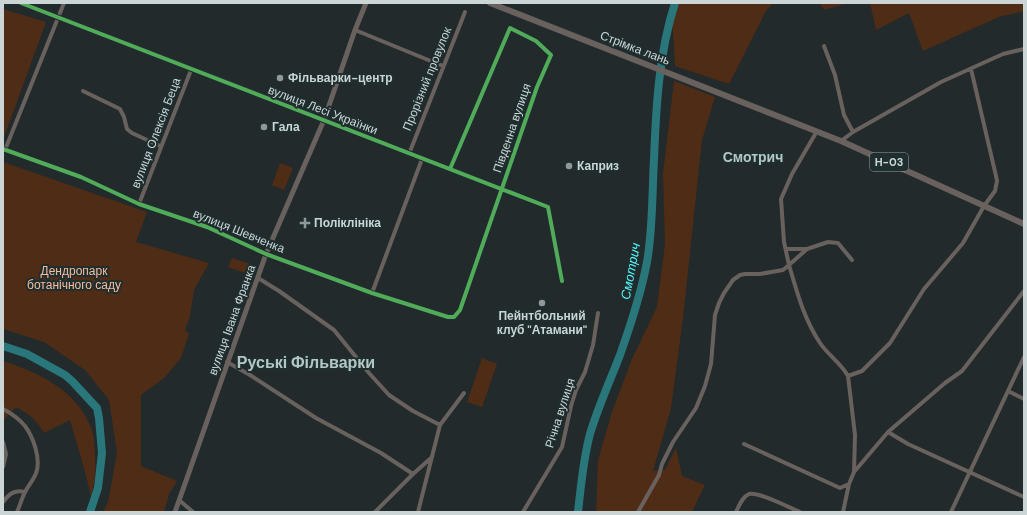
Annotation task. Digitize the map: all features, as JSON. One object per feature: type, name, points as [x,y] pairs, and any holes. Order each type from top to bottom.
[{"type":"main road","name":"Стрімка лань","points":[[490,3],[817,131]]},
{"type":"main road","name":"Н-03","points":[[817,131],[1024,224]]},
{"type":"street","name":"вулиця Лесі Українки","points":[[20,3],[548,207],[562,281]]},
{"type":"street","points":[[4,150],[64,3]]},
{"type":"street","name":"вулиця Івана Франка","points":[[175,512],[266,254],[324,120],[355,30],[366,3]]},
{"type":"street","name":"Прорізний провулок","points":[[409,154],[465,12]]},
{"type":"street","name":"Південна вулиця","points":[[448,318],[454,317],[460,310],[537,87],[551,55],[536,41],[510,28],[450,169]]},
{"type":"street","points":[[355,30],[443,66]]},
{"type":"street","points":[[824,46],[835,75],[844,115],[853,132]]},
{"type":"street","points":[[841,141],[853,132],[931,87],[1003,54],[1024,49]]},
{"type":"street","points":[[848,376],[862,371],[890,343],[924,289],[963,243],[984,206],[995,191],[997,181],[971,69]]},
{"type":"street","name":"вулиця Олексія Беца","points":[[139,204],[160,146],[191,70]]},
{"type":"street","points":[[83,91],[120,109],[127,129],[132,133],[160,146]]},
{"type":"street","points":[[817,131],[782,194],[781,207],[784,227],[784,242],[800,303],[814,333],[824,348],[845,370],[848,376],[855,435],[854,472]]},
{"type":"street","name":"вулиця Шевченка","points":[[4,150],[81,177],[139,204],[207,227],[266,254],[372,293],[448,318]]},
{"type":"street","points":[[372,293],[422,159]]},
{"type":"street","points":[[786,249],[807,249],[828,242],[838,243],[852,260]]},
{"type":"street","points":[[638,512],[659,475],[662,464],[673,442],[696,408],[705,386],[711,364],[715,315],[724,293],[733,280],[740,275],[760,274],[785,269],[807,249]]},
{"type":"street","points":[[258,278],[280,291],[334,330],[389,395],[413,411],[440,424]]},
{"type":"street","points":[[843,512],[849,484],[854,472],[888,432],[945,383],[962,371],[1024,290]]},
{"type":"street","name":"Річна вулиця","points":[[523,512],[562,447],[571,406],[576,390],[585,372],[593,345],[598,313]]},
{"type":"street","points":[[951,512],[1024,357]]},
{"type":"street","points":[[227,362],[250,375],[316,418],[381,453],[413,474]]},
{"type":"street","points":[[1008,391],[1024,399]]},
{"type":"street","points":[[418,512],[440,424],[464,393]]},
{"type":"street","points":[[3,409],[24,426],[32,440],[37,463],[37,470],[25,492],[17,512]]},
{"type":"street","points":[[888,432],[908,444],[1024,497]]},
{"type":"street","points":[[3,442],[6,454],[3,467]]},
{"type":"street","points":[[744,444],[840,488],[849,484]]},
{"type":"street","points":[[375,512],[432,457]]},
{"type":"street","points":[[3,502],[11,493],[19,491],[25,492]]},
{"type":"street","points":[[736,512],[743,498],[749,494],[757,494],[800,512]]},
{"type":"street","points":[[179,500],[193,512]]},
{"type":"green space","points":[[678,3],[773,3],[766,11],[729,84],[675,66],[672,16]]},
{"type":"green space","points":[[820,3],[848,3],[824,10]]},
{"type":"green space","points":[[870,3],[1024,3],[1024,11],[999,17],[923,51],[909,13],[876,30]]},
{"type":"green space","points":[[3,9],[46,22],[3,140]]},
{"type":"green space","points":[[674,81],[715,97],[702,140],[683,318],[671,408],[653,471],[665,470],[676,448],[682,476],[705,485],[692,512],[596,512],[598,460],[612,412],[632,359],[657,307],[665,244],[663,174]]},
{"type":"green space","name":"Дендропарк ботанічного саду","points":[[3,162],[147,212],[136,242],[209,263],[194,290],[190,316],[185,330],[189,334],[181,358],[164,378],[141,395],[141,466],[177,481],[169,494],[164,512],[103,512],[108,502],[117,453],[109,400],[85,370],[44,342],[3,329]]},
{"type":"green space","points":[[280,163],[293,168],[284,190],[272,185]]},
{"type":"green space","points":[[232,258],[251,264],[248,274],[228,267]]},
{"type":"green space","points":[[482,358],[497,364],[482,407],[467,402]]},
{"type":"green space","points":[[3,361],[31,371],[56,385],[77,404],[86,416],[92,430],[95,453],[95,479],[91,497],[70,420],[44,433],[32,418],[16,407],[3,421]]},
{"type":"waterway","name":"Смотрич","points":[[578,512],[584,463],[590,434],[628,332],[645,274],[651,223],[659,80],[665,41],[675,3]]},
{"type":"waterway","name":"Смотрич","points":[[3,346],[27,354],[65,375],[97,408],[102,453],[98,488],[90,512]]},
{"type":"cycle path","points":[[21,3],[548,207],[562,281]]},
{"type":"cycle path","points":[[3,149],[81,177],[139,204],[207,227],[266,254],[372,293],[448,317],[454,317],[460,310],[537,87],[551,55],[536,41],[510,28],[450,169]]},
{"type":"place","name":"Фільварки-центр","points":[[280,78]]},
{"type":"place","name":"Гала","points":[[264,127]]},
{"type":"place","name":"Каприз","points":[[569,166]]},
{"type":"place","name":"Поліклініка","points":[[305,223]]},
{"type":"place","name":"Пейнтбольний клуб \"Атамани\"","points":[[542,303]]},
{"type":"district","name":"Смотрич","points":[[753,157]]},
{"type":"district","name":"Руські Фільварки","points":[[306,362]]}]
